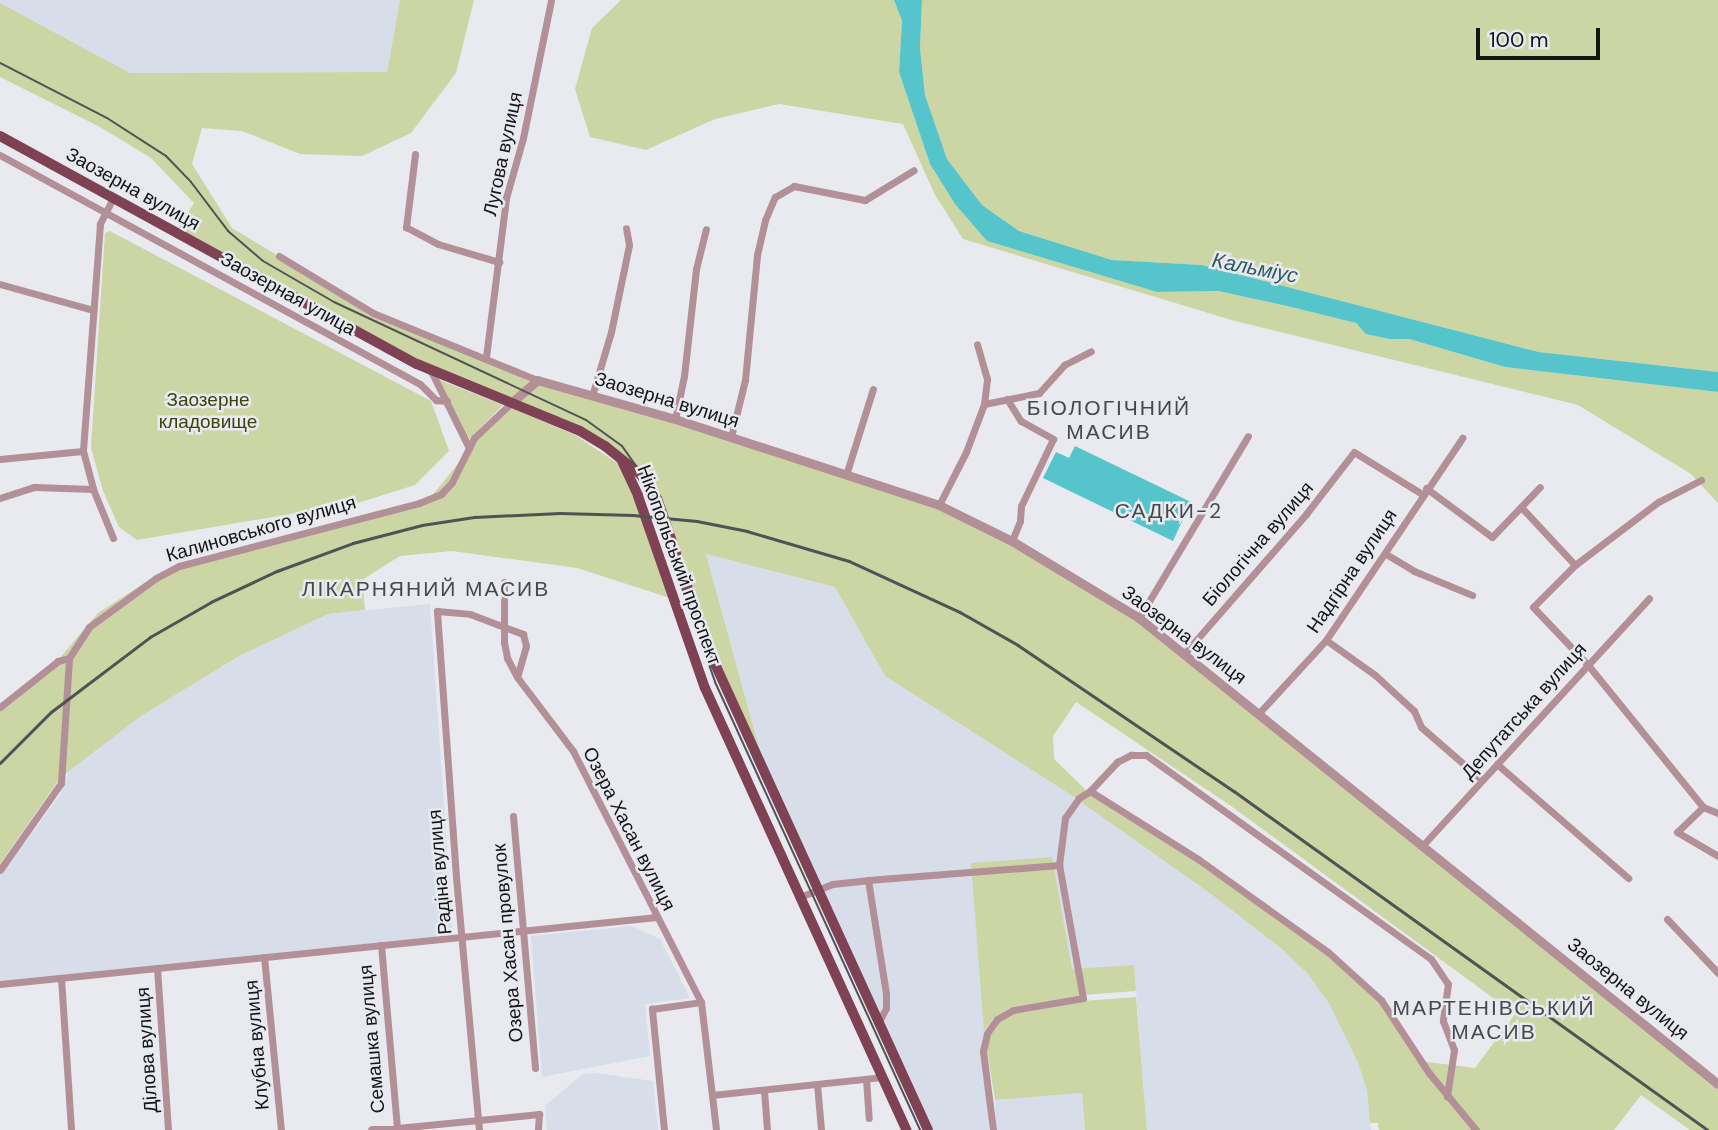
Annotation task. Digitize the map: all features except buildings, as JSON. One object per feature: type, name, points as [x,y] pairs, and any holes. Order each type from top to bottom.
[{"type":"main road","name":"Заозерна вулиця","points":[[0,136],[431,371],[580,431],[621,459]]},
{"type":"main road","name":"Нікопольський проспект","points":[[621,459],[640,474],[657,498],[710,653],[928,1130]]},
{"type":"main road","name":"Нікопольський проспект","points":[[621,459],[638,496],[705,688],[906,1130]]},
{"type":"main road","points":[[882,1077],[903,1074]]},
{"type":"street","name":"Лугова вулиця","points":[[486,357],[506,198],[523,138],[551,0]]},
{"type":"street","name":"Заозерная улица","points":[[0,155],[420,384],[436,400],[447,401]]},
{"type":"street","points":[[415,155],[406,227],[438,243],[499,262]]},
{"type":"street","points":[[732,438],[745,380],[757,255],[765,220],[775,197],[794,186],[865,200],[914,170]]},
{"type":"street","points":[[113,198],[100,224],[83,451],[93,489],[113,538]]},
{"type":"street","points":[[592,396],[611,332],[629,245],[626,228]]},
{"type":"street","points":[[675,419],[684,376],[696,270],[706,229]]},
{"type":"street","name":"Заозерна вулиця","points":[[279,256],[373,313],[537,380],[675,419],[939,505],[1012,541],[1139,618],[1718,1084]]},
{"type":"street","points":[[0,284],[93,310]]},
{"type":"street","points":[[939,505],[966,452],[984,404],[987,379],[977,344]]},
{"type":"street","points":[[984,404],[1039,393],[1064,365],[1091,351]]},
{"type":"street","points":[[431,371],[469,448]]},
{"type":"street","points":[[511,403],[537,380]]},
{"type":"street","points":[[846,475],[873,389]]},
{"type":"street","points":[[1007,399],[1021,421],[1053,439],[1021,506],[1020,521],[1012,541]]},
{"type":"street","name":"Калиновського вулиця","points":[[0,870],[58,791],[65,765],[69,658],[89,628],[164,573],[213,556],[429,500],[441,494],[452,482],[469,448],[485,425],[511,403]]},
{"type":"street","points":[[1139,618],[1248,436]]},
{"type":"street","name":"Надгірна вулиця","points":[[1258,714],[1326,640],[1462,438]]},
{"type":"street","points":[[0,458],[83,451]]},
{"type":"street","name":"Біологічна вулиця","points":[[1184,654],[1307,514],[1354,453],[1424,491]]},
{"type":"street","points":[[1701,480],[1658,502],[1575,565],[1533,607],[1588,665],[1703,807],[1718,813]]},
{"type":"street","points":[[0,498],[34,487],[93,489]]},
{"type":"street","points":[[1424,491],[1492,537],[1540,487]]},
{"type":"street","points":[[1521,507],[1575,565]]},
{"type":"street","points":[[1386,554],[1415,571],[1472,595]]},
{"type":"street","name":"Озера Хасан вулиця","points":[[504,582],[507,658],[517,677],[573,751],[701,1002]]},
{"type":"street","name":"Депутатська вулиця","points":[[1422,846],[1649,598]]},
{"type":"street","name":"Радіна вулиця","points":[[479,1130],[461,937],[437,611],[470,614],[504,627]]},
{"type":"street","points":[[504,627],[519,631],[526,639],[517,677]]},
{"type":"street","points":[[1326,640],[1374,675],[1414,711],[1420,727],[1482,780]]},
{"type":"street","points":[[0,707],[58,661],[69,658]]},
{"type":"street","points":[[993,1130],[983,1051],[987,1032],[997,1019],[1013,1010],[1083,998],[1059,865],[1065,818],[1079,798],[1090,791],[1117,762],[1130,755],[1146,755],[1431,959],[1448,984],[1443,1021],[1454,1050],[1447,1096]]},
{"type":"street","points":[[1497,764],[1628,878]]},
{"type":"street","points":[[1090,791],[1198,859],[1328,952],[1381,1000],[1447,1096],[1476,1130]]},
{"type":"street","points":[[1703,807],[1677,832],[1718,856]]},
{"type":"street","name":"Озера Хасан провулок","points":[[513,816],[535,1068]]},
{"type":"street","points":[[800,897],[839,882],[1059,865]]},
{"type":"street","points":[[868,880],[887,994],[886,1009],[879,1022]]},
{"type":"street","points":[[0,984],[657,917]]},
{"type":"street","points":[[1667,919],[1718,973]]},
{"type":"street","name":"Семашка вулиця","points":[[381,945],[398,1129]]},
{"type":"street","name":"Клубна вулиця","points":[[264,957],[281,1130]]},
{"type":"street","name":"Ділова вулиця","points":[[157,968],[168,1130]]},
{"type":"street","points":[[61,978],[71,1130]]},
{"type":"street","points":[[664,1130],[652,1009],[701,1002],[716,1130]]},
{"type":"street","points":[[712,1095],[882,1077]]},
{"type":"street","points":[[866,1079],[869,1118]]},
{"type":"street","points":[[817,1084],[821,1130]]},
{"type":"street","points":[[764,1090],[767,1130]]},
{"type":"street","points":[[372,1130],[539,1114],[538,1130]]},
{"type":"shaded area","points":[[0,0],[400,0],[387,72],[130,73],[0,3]]},
{"type":"shaded area","points":[[706,554],[835,587],[885,676],[1071,795],[1211,894],[1282,949],[1308,974],[1330,1005],[1358,1063],[1367,1090],[1371,1130],[1147,1130],[1134,965],[1072,970],[1051,857],[984,1031],[989,1130],[933,1130],[761,755]]},
{"type":"shaded area","points":[[430,604],[453,935],[0,981],[0,877],[61,793],[69,771],[141,716],[239,656],[328,614]]},
{"type":"shaded area","points":[[632,926],[660,939],[690,998],[645,1004],[650,1056],[542,1077],[531,936]]},
{"type":"shaded area","points":[[596,1073],[653,1081],[658,1130],[547,1130],[545,1106],[583,1074]]},
{"type":"shaded area","points":[[1082,1093],[1085,1130],[996,1130],[995,1100]]},
{"type":"green space","points":[[400,0],[474,0],[456,73],[411,133],[362,156],[300,154],[242,131],[202,128],[192,164],[232,228],[373,313],[529,375],[939,505],[1012,541],[1139,618],[1718,1084],[1718,1130],[1690,1130],[1641,1095],[1614,1130],[1379,1130],[1378,1123],[1370,1123],[1367,1090],[1358,1063],[1330,1005],[1308,974],[1282,949],[1211,894],[1071,795],[885,676],[835,587],[706,554],[761,755],[714,651],[660,498],[605,445],[450,376],[176,232],[194,203],[151,158],[100,127],[0,77],[0,3],[130,73],[387,72]],"holes":[[[1076,702],[1231,806],[1515,1014],[1475,1068],[1419,1061],[1379,1001],[1327,954],[1197,861],[1088,792],[1054,759],[1053,736]]]},
{"type":"green space","points":[[621,0],[894,0],[902,21],[899,72],[930,164],[955,204],[987,241],[1157,292],[1218,291],[1356,323],[1367,334],[1388,339],[1409,339],[1505,367],[1718,392],[1718,503],[1691,474],[1578,405],[1235,321],[963,239],[935,195],[903,124],[779,104],[715,119],[646,150],[590,137],[575,89],[592,28]]},
{"type":"green space","points":[[922,0],[1718,0],[1718,372],[1539,352],[1202,265],[1112,260],[1019,231],[982,205],[947,159],[925,95],[920,48]]},
{"type":"green space","name":"Заозерне кладовище","points":[[110,231],[431,401],[449,451],[415,485],[361,502],[137,540],[119,527],[103,491],[91,448],[105,233]]},
{"type":"green space","points":[[427,373],[503,405],[464,444],[437,385]]},
{"type":"green space","points":[[511,408],[575,435],[620,465],[670,598],[577,568],[452,551],[400,556],[362,580],[365,610],[328,614],[239,656],[141,716],[60,778],[0,864],[0,711],[53,666],[98,613],[163,571],[430,498],[488,427]]},
{"type":"green space","points":[[1052,857],[1072,969],[1134,965],[1136,991],[1082,995],[1012,1007],[995,1017],[984,1031],[971,863]]},
{"type":"green space","points":[[1136,997],[1147,1130],[1085,1130],[1082,1093],[995,1100],[987,1049],[990,1034],[999,1021],[1014,1013],[1083,1001]]},
{"type":"water","points":[[894,0],[922,0],[920,48],[925,95],[947,159],[982,205],[1019,231],[1112,260],[1202,265],[1539,352],[1718,372],[1718,392],[1505,367],[1409,339],[1389,339],[1366,334],[1356,323],[1218,291],[1157,292],[987,241],[955,204],[930,164],[899,72],[902,21]]},
{"type":"water","points":[[1075,446],[1191,502],[1173,541],[1043,478],[1056,452],[1069,458]]},
{"type":"tram line","points":[[0,63],[107,118],[166,156],[191,182],[228,231],[263,261],[334,302],[586,420],[622,446],[636,466],[650,497],[715,682],[920,1130]]},
{"type":"railway","points":[[0,763],[51,712],[150,637],[211,602],[277,571],[353,543],[422,525],[475,517],[560,513],[633,515],[697,521],[747,531],[849,561],[960,612],[1018,645],[1234,791],[1708,1130]]},
{"type":"district","name":"БІОЛОГІЧНИЙ МАСИВ","points":[[1109,420]]},
{"type":"district","name":"САДКИ-2","points":[[1169,511]]},
{"type":"district","name":"ЛІКАРНЯНИЙ МАСИВ","points":[[426,589]]},
{"type":"district","name":"МАРТЕНІВСЬКИЙ МАСИВ","points":[[1494,1020]]},
{"type":"water label","name":"Кальміус","points":[[1255,268]]}]
